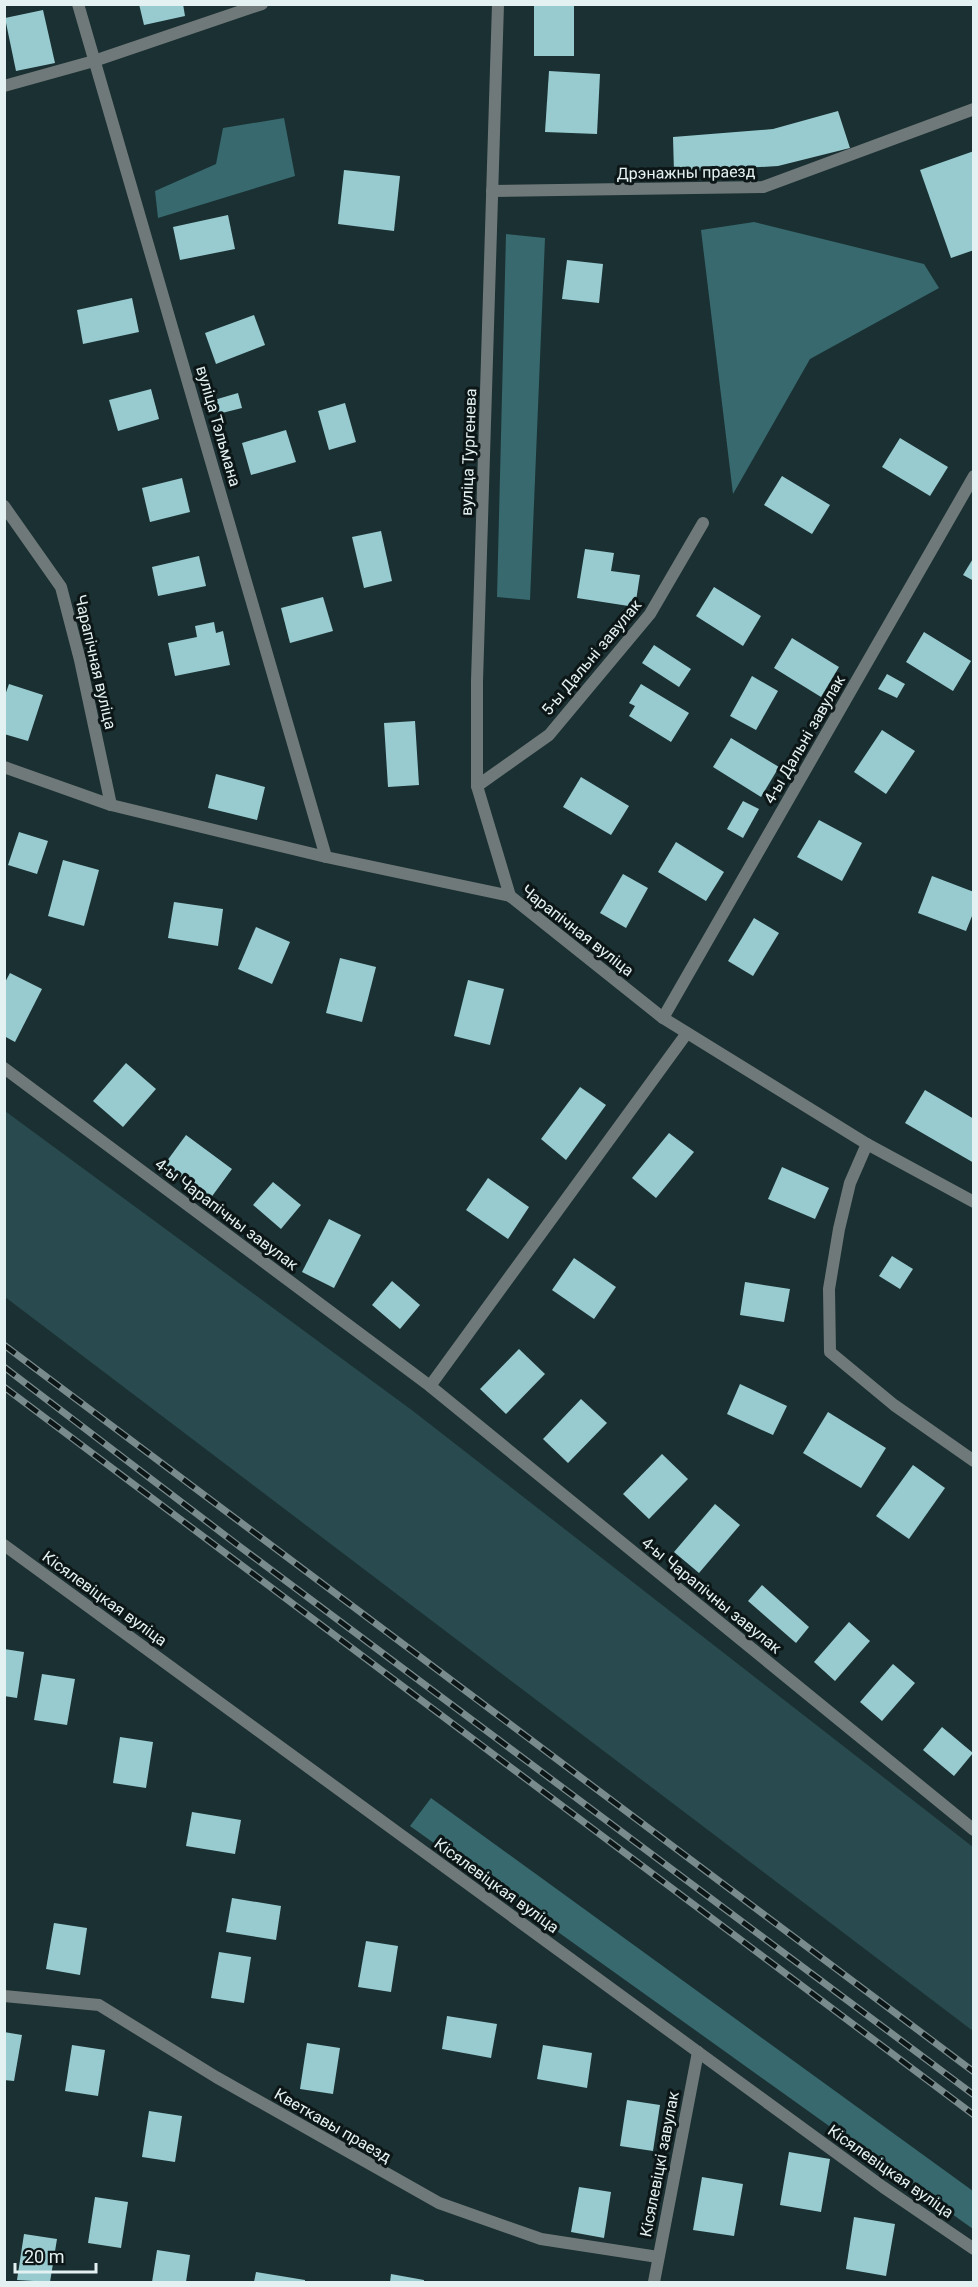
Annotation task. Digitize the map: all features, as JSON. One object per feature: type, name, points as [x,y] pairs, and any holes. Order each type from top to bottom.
[{"type":"street","name":"вуліца Тэльмана","points":[[78,4],[326,857]]},
{"type":"street","points":[[4,86],[94,61],[262,4]]},
{"type":"street","name":"вуліца Тургенева","points":[[498,4],[478,669],[477,786],[510,896]]},
{"type":"street","name":"Дрэнажны праезд","points":[[492,191],[763,187],[974,109]]},
{"type":"street","name":"4-ы Дальні завулак","points":[[663,1018],[974,476]]},
{"type":"street","name":"Чарапічная вуліца","points":[[4,506],[61,587],[80,660],[111,805]]},
{"type":"street","name":"5-ы Дальні завулак","points":[[477,786],[549,735],[650,615],[703,523]]},
{"type":"street","name":"Чарапічная вуліца","points":[[4,767],[111,805],[326,857],[510,896],[663,1018],[867,1144],[974,1202]]},
{"type":"street","points":[[430,1386],[687,1033]]},
{"type":"street","name":"4-ы Чарапічны завулак","points":[[4,1068],[430,1386],[974,1830]]},
{"type":"street","points":[[867,1144],[850,1184],[839,1229],[829,1289],[830,1352],[894,1406],[974,1461]]},
{"type":"street","name":"Кісялевіцкая вуліца","points":[[4,1545],[884,2187],[974,2249]]},
{"type":"street","name":"Кветкавы праезд","points":[[4,1996],[99,2005],[216,2077],[439,2203],[541,2239],[658,2257]]},
{"type":"street","name":"Кісялевіцкі завулак","points":[[654,2283],[698,2052]]},
{"type":"shaded area","points":[[284,118],[295,176],[158,218],[155,191],[216,164],[223,128]]},
{"type":"shaded area","points":[[754,222],[924,264],[939,288],[810,359],[733,494],[701,230]]},
{"type":"shaded area","points":[[506,234],[545,238],[530,600],[497,597]]},
{"type":"shaded area","points":[[5,1111],[413,1411],[973,1847],[973,2031],[5,1297]]},
{"type":"shaded area","points":[[431,1798],[973,2191],[973,2229],[410,1826]]},
{"type":"building","points":[[139,4],[183,4],[185,16],[144,25]]},
{"type":"building","points":[[534,4],[574,4],[574,56],[534,56]]},
{"type":"building","points":[[43,10],[55,63],[16,71],[5,18]]},
{"type":"building","points":[[549,71],[600,74],[597,134],[545,132]]},
{"type":"building","points":[[838,111],[850,148],[778,166],[674,172],[673,137],[773,129]]},
{"type":"building","points":[[974,151],[974,250],[951,258],[920,170]]},
{"type":"building","points":[[344,170],[400,176],[394,231],[338,224]]},
{"type":"building","points":[[228,215],[235,249],[180,260],[173,227]]},
{"type":"building","points":[[567,260],[603,264],[599,303],[562,299]]},
{"type":"building","points":[[132,298],[139,332],[83,344],[77,310]]},
{"type":"building","points":[[254,315],[265,345],[216,364],[205,333]]},
{"type":"building","points":[[151,389],[159,419],[118,431],[109,400]]},
{"type":"building","points":[[238,393],[242,408],[218,414],[214,400]]},
{"type":"building","points":[[345,403],[356,442],[329,450],[318,411]]},
{"type":"building","points":[[286,430],[296,462],[251,475],[242,443]]},
{"type":"building","points":[[900,438],[948,467],[930,496],[882,467]]},
{"type":"building","points":[[782,476],[830,505],[812,534],[764,505]]},
{"type":"building","points":[[182,478],[190,512],[150,522],[142,488]]},
{"type":"building","points":[[381,531],[392,581],[364,588],[352,537]]},
{"type":"building","points":[[585,549],[614,553],[611,571],[640,575],[635,607],[577,598]]},
{"type":"building","points":[[199,556],[206,586],[158,596],[152,567]]},
{"type":"building","points":[[974,557],[974,581],[963,575]]},
{"type":"building","points":[[714,587],[761,616],[743,646],[696,616]]},
{"type":"building","points":[[323,597],[333,631],[290,643],[281,608]]},
{"type":"building","points":[[214,622],[216,633],[223,631],[230,665],[175,676],[168,643],[197,637],[195,626]]},
{"type":"building","points":[[924,632],[971,661],[953,691],[906,662]]},
{"type":"building","points":[[792,638],[839,667],[821,697],[774,668]]},
{"type":"building","points":[[654,645],[691,669],[679,687],[642,663]]},
{"type":"building","points":[[887,674],[905,684],[897,698],[878,689]]},
{"type":"building","points":[[752,676],[778,691],[756,730],[730,716]]},
{"type":"building","points":[[9,684],[43,695],[28,741],[4,734],[4,698]]},
{"type":"building","points":[[641,684],[689,713],[671,742],[629,716],[635,706],[629,703]]},
{"type":"building","points":[[415,721],[419,785],[388,787],[384,723]]},
{"type":"building","points":[[882,730],[915,751],[886,794],[854,772]]},
{"type":"building","points":[[731,738],[779,767],[761,797],[713,767]]},
{"type":"building","points":[[216,774],[265,787],[257,820],[208,808]]},
{"type":"building","points":[[581,777],[629,806],[611,835],[563,807]]},
{"type":"building","points":[[743,801],[759,809],[743,838],[727,829]]},
{"type":"building","points":[[819,820],[862,843],[842,881],[797,857]]},
{"type":"building","points":[[19,832],[48,841],[37,874],[8,865]]},
{"type":"building","points":[[676,842],[724,872],[706,901],[658,872]]},
{"type":"building","points":[[63,860],[99,870],[84,926],[48,916]]},
{"type":"building","points":[[623,874],[648,888],[626,928],[600,913]]},
{"type":"building","points":[[932,876],[974,892],[974,911],[966,931],[918,913]]},
{"type":"building","points":[[174,902],[223,909],[218,946],[168,938]]},
{"type":"building","points":[[754,918],[779,933],[753,976],[728,961]]},
{"type":"building","points":[[256,927],[290,942],[272,984],[238,969]]},
{"type":"building","points":[[340,958],[376,967],[362,1022],[326,1013]]},
{"type":"building","points":[[10,973],[42,989],[15,1042],[4,1036],[4,984]]},
{"type":"building","points":[[468,980],[504,989],[490,1045],[454,1036]]},
{"type":"building","points":[[126,1063],[156,1089],[123,1127],[93,1101]]},
{"type":"building","points":[[580,1087],[606,1105],[566,1160],[541,1139]]},
{"type":"building","points":[[925,1090],[974,1119],[974,1163],[905,1123]]},
{"type":"building","points":[[669,1133],[694,1152],[656,1198],[632,1178]]},
{"type":"building","points":[[186,1135],[232,1169],[210,1199],[164,1165]]},
{"type":"building","points":[[782,1167],[829,1188],[815,1219],[768,1199]]},
{"type":"building","points":[[488,1178],[529,1207],[508,1239],[466,1210]]},
{"type":"building","points":[[273,1182],[301,1205],[281,1229],[253,1205]]},
{"type":"building","points":[[329,1219],[361,1235],[334,1288],[302,1272]]},
{"type":"building","points":[[892,1256],[913,1269],[900,1289],[879,1276]]},
{"type":"building","points":[[574,1258],[616,1287],[594,1319],[552,1290]]},
{"type":"building","points":[[392,1281],[420,1305],[400,1329],[372,1305]]},
{"type":"building","points":[[745,1282],[790,1289],[784,1322],[740,1315]]},
{"type":"building","points":[[519,1349],[545,1374],[506,1414],[480,1389]]},
{"type":"building","points":[[740,1384],[787,1406],[773,1435],[727,1414]]},
{"type":"building","points":[[581,1399],[607,1423],[568,1463],[543,1439]]},
{"type":"building","points":[[828,1412],[886,1448],[861,1488],[803,1453]]},
{"type":"building","points":[[662,1454],[688,1479],[649,1519],[623,1494]]},
{"type":"building","points":[[913,1465],[945,1488],[909,1539],[876,1516]]},
{"type":"building","points":[[715,1504],[740,1525],[699,1573],[674,1552]]},
{"type":"building","points":[[762,1585],[809,1627],[796,1643],[748,1601]]},
{"type":"building","points":[[849,1622],[870,1641],[835,1681],[814,1662]]},
{"type":"building","points":[[4,1649],[24,1652],[17,1698],[4,1696]]},
{"type":"building","points":[[893,1664],[915,1683],[882,1721],[860,1702]]},
{"type":"building","points":[[42,1674],[75,1679],[67,1725],[34,1720]]},
{"type":"building","points":[[942,1727],[973,1753],[954,1776],[923,1750]]},
{"type":"building","points":[[120,1737],[153,1742],[146,1788],[113,1783]]},
{"type":"building","points":[[192,1812],[241,1820],[235,1854],[186,1846]]},
{"type":"building","points":[[232,1898],[281,1906],[276,1940],[226,1932]]},
{"type":"building","points":[[54,1923],[87,1928],[80,1975],[46,1969]]},
{"type":"building","points":[[366,1941],[398,1946],[391,1992],[358,1987]]},
{"type":"building","points":[[219,1952],[251,1957],[244,2003],[211,1998]]},
{"type":"building","points":[[447,2016],[497,2024],[491,2058],[442,2049]]},
{"type":"building","points":[[4,2032],[22,2035],[14,2081],[4,2080]]},
{"type":"building","points":[[307,2043],[340,2048],[333,2094],[300,2089]]},
{"type":"building","points":[[72,2045],[105,2050],[98,2096],[65,2091]]},
{"type":"building","points":[[543,2045],[592,2053],[587,2088],[537,2079]]},
{"type":"building","points":[[627,2100],[660,2105],[653,2151],[620,2146]]},
{"type":"building","points":[[149,2111],[182,2116],[175,2162],[142,2157]]},
{"type":"building","points":[[789,2152],[830,2159],[821,2212],[780,2205]]},
{"type":"building","points":[[702,2177],[743,2184],[734,2236],[693,2230]]},
{"type":"building","points":[[579,2187],[611,2192],[604,2238],[571,2232]]},
{"type":"building","points":[[95,2197],[128,2202],[121,2248],[88,2243]]},
{"type":"building","points":[[854,2217],[895,2224],[886,2276],[846,2269]]},
{"type":"building","points":[[24,2234],[57,2239],[50,2282],[17,2280]]},
{"type":"building","points":[[157,2250],[190,2255],[186,2282],[152,2282]]},
{"type":"building","points":[[256,2272],[305,2280],[305,2282],[254,2282]]},
{"type":"building","points":[[391,2274],[424,2280],[424,2282],[390,2282]]},
{"type":"railway","points":[[4,1345],[974,2072]]},
{"type":"railway","points":[[4,1367],[239,1546],[974,2095]]},
{"type":"railway","points":[[4,1387],[974,2115]]}]
